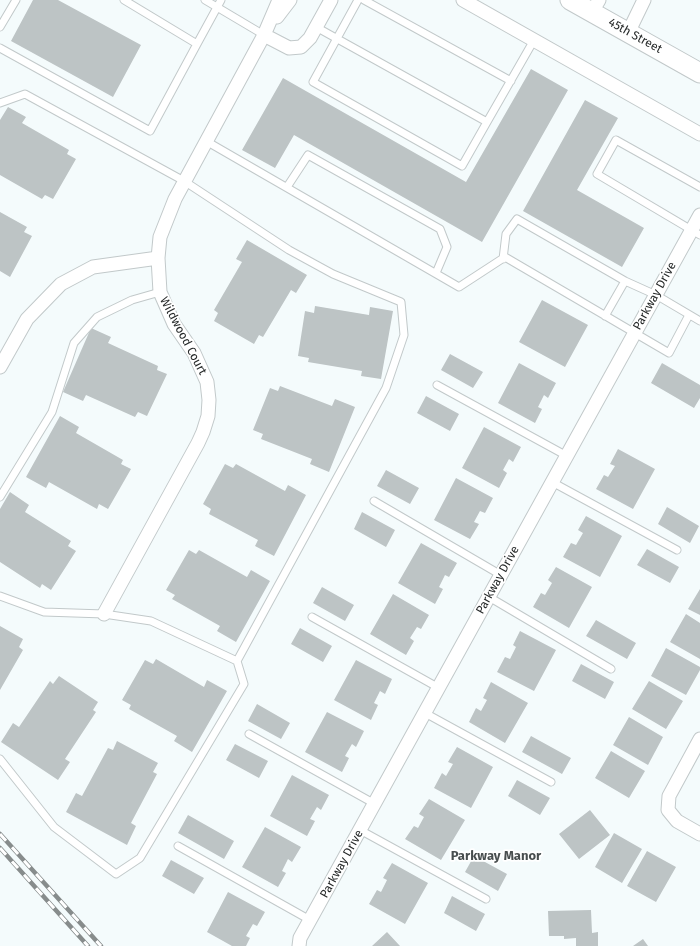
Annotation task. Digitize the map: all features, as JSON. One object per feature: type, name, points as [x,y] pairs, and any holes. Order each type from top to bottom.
[{"type":"main road","name":"45th Street","points":[[570,0],[595,6],[628,33],[700,72]]},
{"type":"street","name":"Wildwood Court","points":[[104,614],[198,443],[208,416],[209,400],[207,382],[194,353],[174,324],[160,292],[158,258],[160,237],[174,199],[264,35],[279,0]]},
{"type":"street","name":"Wildwood Court","points":[[264,35],[290,0]]},
{"type":"street","points":[[264,35],[289,48],[301,47],[310,38],[331,0]]},
{"type":"street","points":[[464,0],[700,134]]},
{"type":"street","points":[[628,33],[644,0]]},
{"type":"street","name":"Parkway Drive","points":[[299,946],[300,938],[634,334],[656,295],[696,233],[700,215]]},
{"type":"street","points":[[0,367],[27,319],[61,284],[93,267],[158,258]]},
{"type":"street","points":[[700,739],[669,796],[668,810],[677,822],[700,834]]},
{"type":"lane","points":[[0,27],[16,0]]},
{"type":"lane","points":[[124,0],[197,44]]},
{"type":"lane","points":[[205,0],[264,35]]},
{"type":"lane","points":[[0,48],[150,131],[220,0]]},
{"type":"lane","points":[[358,0],[313,82],[462,166],[534,40]]},
{"type":"lane","points":[[364,0],[511,81]]},
{"type":"lane","points":[[316,27],[487,122]]},
{"type":"lane","points":[[0,103],[25,94],[184,181],[289,250],[333,274],[401,302],[404,335],[386,388],[336,477],[237,662],[244,684],[140,858],[116,874],[54,827],[0,759]]},
{"type":"lane","points":[[696,233],[597,174],[616,140],[700,187]]},
{"type":"lane","points":[[206,141],[459,287],[505,257],[634,334],[669,353],[689,315]]},
{"type":"lane","points":[[287,187],[308,155],[440,229],[447,247],[436,274]]},
{"type":"lane","points":[[503,259],[506,234],[517,219],[625,281],[656,295],[700,321]]},
{"type":"lane","points":[[605,316],[625,281]]},
{"type":"lane","points":[[0,497],[52,412],[74,343],[97,317],[132,300],[160,292]]},
{"type":"lane","points":[[437,385],[567,456]]},
{"type":"lane","points":[[552,482],[677,550]]},
{"type":"lane","points":[[374,501],[501,575]]},
{"type":"lane","points":[[0,596],[44,612],[104,614],[151,621],[237,662]]},
{"type":"lane","points":[[489,597],[611,668]]},
{"type":"lane","points":[[312,617],[438,688]]},
{"type":"lane","points":[[425,713],[551,782]]},
{"type":"lane","points":[[249,734],[374,804]]},
{"type":"lane","points":[[360,830],[486,899]]},
{"type":"lane","points":[[178,846],[310,920]]},
{"type":"building","points":[[33,0],[58,0],[141,45],[113,97],[11,41]]},
{"type":"building","points":[[531,69],[568,90],[482,242],[294,135],[275,168],[242,150],[283,78],[466,182]]},
{"type":"building","points":[[585,100],[618,118],[577,190],[644,228],[622,267],[523,211]]},
{"type":"building","points":[[8,107],[26,117],[22,123],[69,150],[67,154],[76,159],[53,199],[45,195],[42,199],[0,175],[0,120]]},
{"type":"building","points":[[0,212],[27,227],[24,232],[32,236],[10,277],[0,271]]},
{"type":"building","points":[[247,240],[307,275],[296,293],[291,290],[263,337],[259,335],[254,344],[214,321],[218,313],[214,310],[242,262],[236,259]]},
{"type":"building","points":[[542,300],[588,325],[565,367],[519,342]]},
{"type":"building","points":[[315,306],[369,315],[370,307],[393,311],[381,379],[361,376],[362,371],[308,362],[309,358],[298,356],[305,311],[314,313]]},
{"type":"building","points":[[91,328],[111,337],[108,343],[158,366],[157,370],[167,374],[147,416],[138,412],[135,417],[86,395],[83,401],[63,392]]},
{"type":"building","points":[[450,354],[483,372],[473,388],[441,370]]},
{"type":"building","points":[[519,363],[556,383],[548,398],[544,395],[538,407],[542,409],[535,423],[498,403]]},
{"type":"building","points":[[662,363],[700,385],[700,398],[694,408],[651,383]]},
{"type":"building","points":[[280,386],[332,406],[335,399],[355,407],[329,472],[310,464],[312,459],[261,439],[263,434],[253,430],[270,388],[278,391]]},
{"type":"building","points":[[426,396],[459,414],[450,431],[417,413]]},
{"type":"building","points":[[60,416],[79,427],[76,433],[123,460],[121,464],[131,469],[108,509],[99,504],[97,509],[49,482],[46,488],[26,477]]},
{"type":"building","points":[[484,427],[521,447],[513,462],[509,459],[503,470],[507,473],[499,488],[462,468]]},
{"type":"building","points":[[618,449],[655,469],[633,509],[596,489],[604,475],[608,477],[615,466],[610,464]]},
{"type":"building","points":[[225,464],[233,468],[236,464],[285,491],[288,485],[306,495],[274,556],[255,546],[258,540],[209,514],[211,509],[203,504]]},
{"type":"building","points":[[386,470],[419,488],[410,504],[377,486]]},
{"type":"building","points":[[456,478],[493,498],[485,513],[480,511],[474,522],[479,524],[470,539],[434,520]]},
{"type":"building","points":[[10,492],[29,505],[25,512],[71,541],[68,546],[76,551],[51,590],[42,584],[40,588],[0,562],[0,509]]},
{"type":"building","points":[[667,507],[699,526],[690,543],[658,524]]},
{"type":"building","points":[[362,512],[395,530],[386,547],[354,529]]},
{"type":"building","points":[[586,516],[622,536],[600,577],[563,557],[571,543],[576,545],[583,533],[578,530]]},
{"type":"building","points":[[421,543],[457,563],[449,577],[445,575],[439,587],[443,589],[435,604],[398,583]]},
{"type":"building","points":[[647,549],[679,567],[670,583],[637,565]]},
{"type":"building","points":[[189,550],[196,554],[199,550],[247,577],[251,570],[270,581],[236,642],[217,631],[220,626],[172,599],[175,595],[166,590]]},
{"type":"building","points":[[556,567],[592,587],[569,628],[533,607],[541,593],[545,595],[552,583],[548,580]]},
{"type":"building","points":[[322,587],[354,605],[345,621],[313,603]]},
{"type":"building","points":[[700,589],[700,615],[688,609]]},
{"type":"building","points":[[393,594],[429,615],[421,629],[417,627],[410,638],[414,641],[406,655],[370,634]]},
{"type":"building","points":[[686,614],[700,623],[700,659],[670,642]]},
{"type":"building","points":[[596,620],[636,643],[627,659],[586,636]]},
{"type":"building","points":[[0,626],[23,639],[19,647],[23,650],[0,690]]},
{"type":"building","points":[[300,628],[332,646],[323,662],[291,644]]},
{"type":"building","points":[[520,631],[556,650],[534,691],[497,672],[505,657],[510,659],[516,647],[513,645]]},
{"type":"building","points":[[666,648],[700,667],[700,670],[686,695],[651,676]]},
{"type":"building","points":[[156,659],[204,687],[207,680],[227,691],[192,752],[174,741],[177,736],[129,709],[131,705],[122,700],[145,660],[153,664]]},
{"type":"building","points":[[356,660],[392,679],[385,694],[380,691],[374,703],[378,705],[371,720],[334,700]]},
{"type":"building","points":[[581,664],[614,682],[605,699],[572,681]]},
{"type":"building","points":[[59,676],[98,702],[93,710],[96,712],[65,759],[70,762],[58,780],[1,742],[13,723],[19,727],[50,681],[53,684]]},
{"type":"building","points":[[649,681],[683,701],[666,729],[632,709]]},
{"type":"building","points":[[491,682],[528,703],[505,743],[469,722],[476,708],[481,711],[487,700],[483,698]]},
{"type":"building","points":[[257,704],[290,723],[281,739],[248,721]]},
{"type":"building","points":[[327,712],[364,731],[356,747],[352,744],[345,756],[349,758],[342,772],[305,752]]},
{"type":"building","points":[[629,717],[663,737],[648,765],[613,745]]},
{"type":"building","points":[[531,736],[571,758],[562,774],[522,752]]},
{"type":"building","points":[[117,741],[158,763],[153,772],[157,774],[131,823],[136,826],[127,845],[66,812],[76,793],[82,796],[108,748],[113,750]]},
{"type":"building","points":[[235,744],[268,761],[259,778],[226,760]]},
{"type":"building","points":[[457,747],[493,767],[471,808],[434,788],[442,773],[446,776],[453,764],[448,762]]},
{"type":"building","points":[[611,751],[645,771],[629,798],[595,778]]},
{"type":"building","points":[[292,775],[329,795],[321,810],[317,807],[310,819],[315,821],[307,836],[270,816]]},
{"type":"building","points":[[517,780],[550,798],[540,815],[508,796]]},
{"type":"building","points":[[429,799],[465,820],[441,860],[405,839],[414,826],[418,828],[424,817],[419,814]]},
{"type":"building","points":[[590,810],[610,835],[579,859],[559,834]]},
{"type":"building","points":[[188,815],[234,841],[224,859],[178,833]]},
{"type":"building","points":[[265,827],[301,847],[292,862],[288,859],[282,871],[286,873],[278,887],[242,867]]},
{"type":"building","points":[[614,833],[642,849],[622,883],[595,867]]},
{"type":"building","points":[[647,851],[676,867],[656,902],[627,886]]},
{"type":"building","points":[[474,856],[507,874],[498,891],[465,872]]},
{"type":"building","points":[[171,860],[204,878],[194,894],[162,876]]},
{"type":"building","points":[[392,863],[428,883],[405,924],[369,904],[377,890],[381,892],[387,880],[383,878]]},
{"type":"building","points":[[228,892],[265,912],[257,926],[253,924],[246,936],[250,938],[246,946],[232,946],[207,932]]},
{"type":"building","points":[[452,896],[485,914],[476,931],[444,913]]},
{"type":"building","points":[[591,910],[592,933],[598,932],[598,946],[576,946],[576,938],[564,939],[564,936],[549,936],[548,911]]},
{"type":"building","points":[[387,932],[400,946],[372,946]]},
{"type":"building","points":[[643,939],[648,946],[633,946]]},
{"type":"railway","points":[[0,834],[101,946]]},
{"type":"railway","points":[[0,848],[88,946]]},
{"type":"district","name":"Parkway Manor","points":[[496,856]]}]
